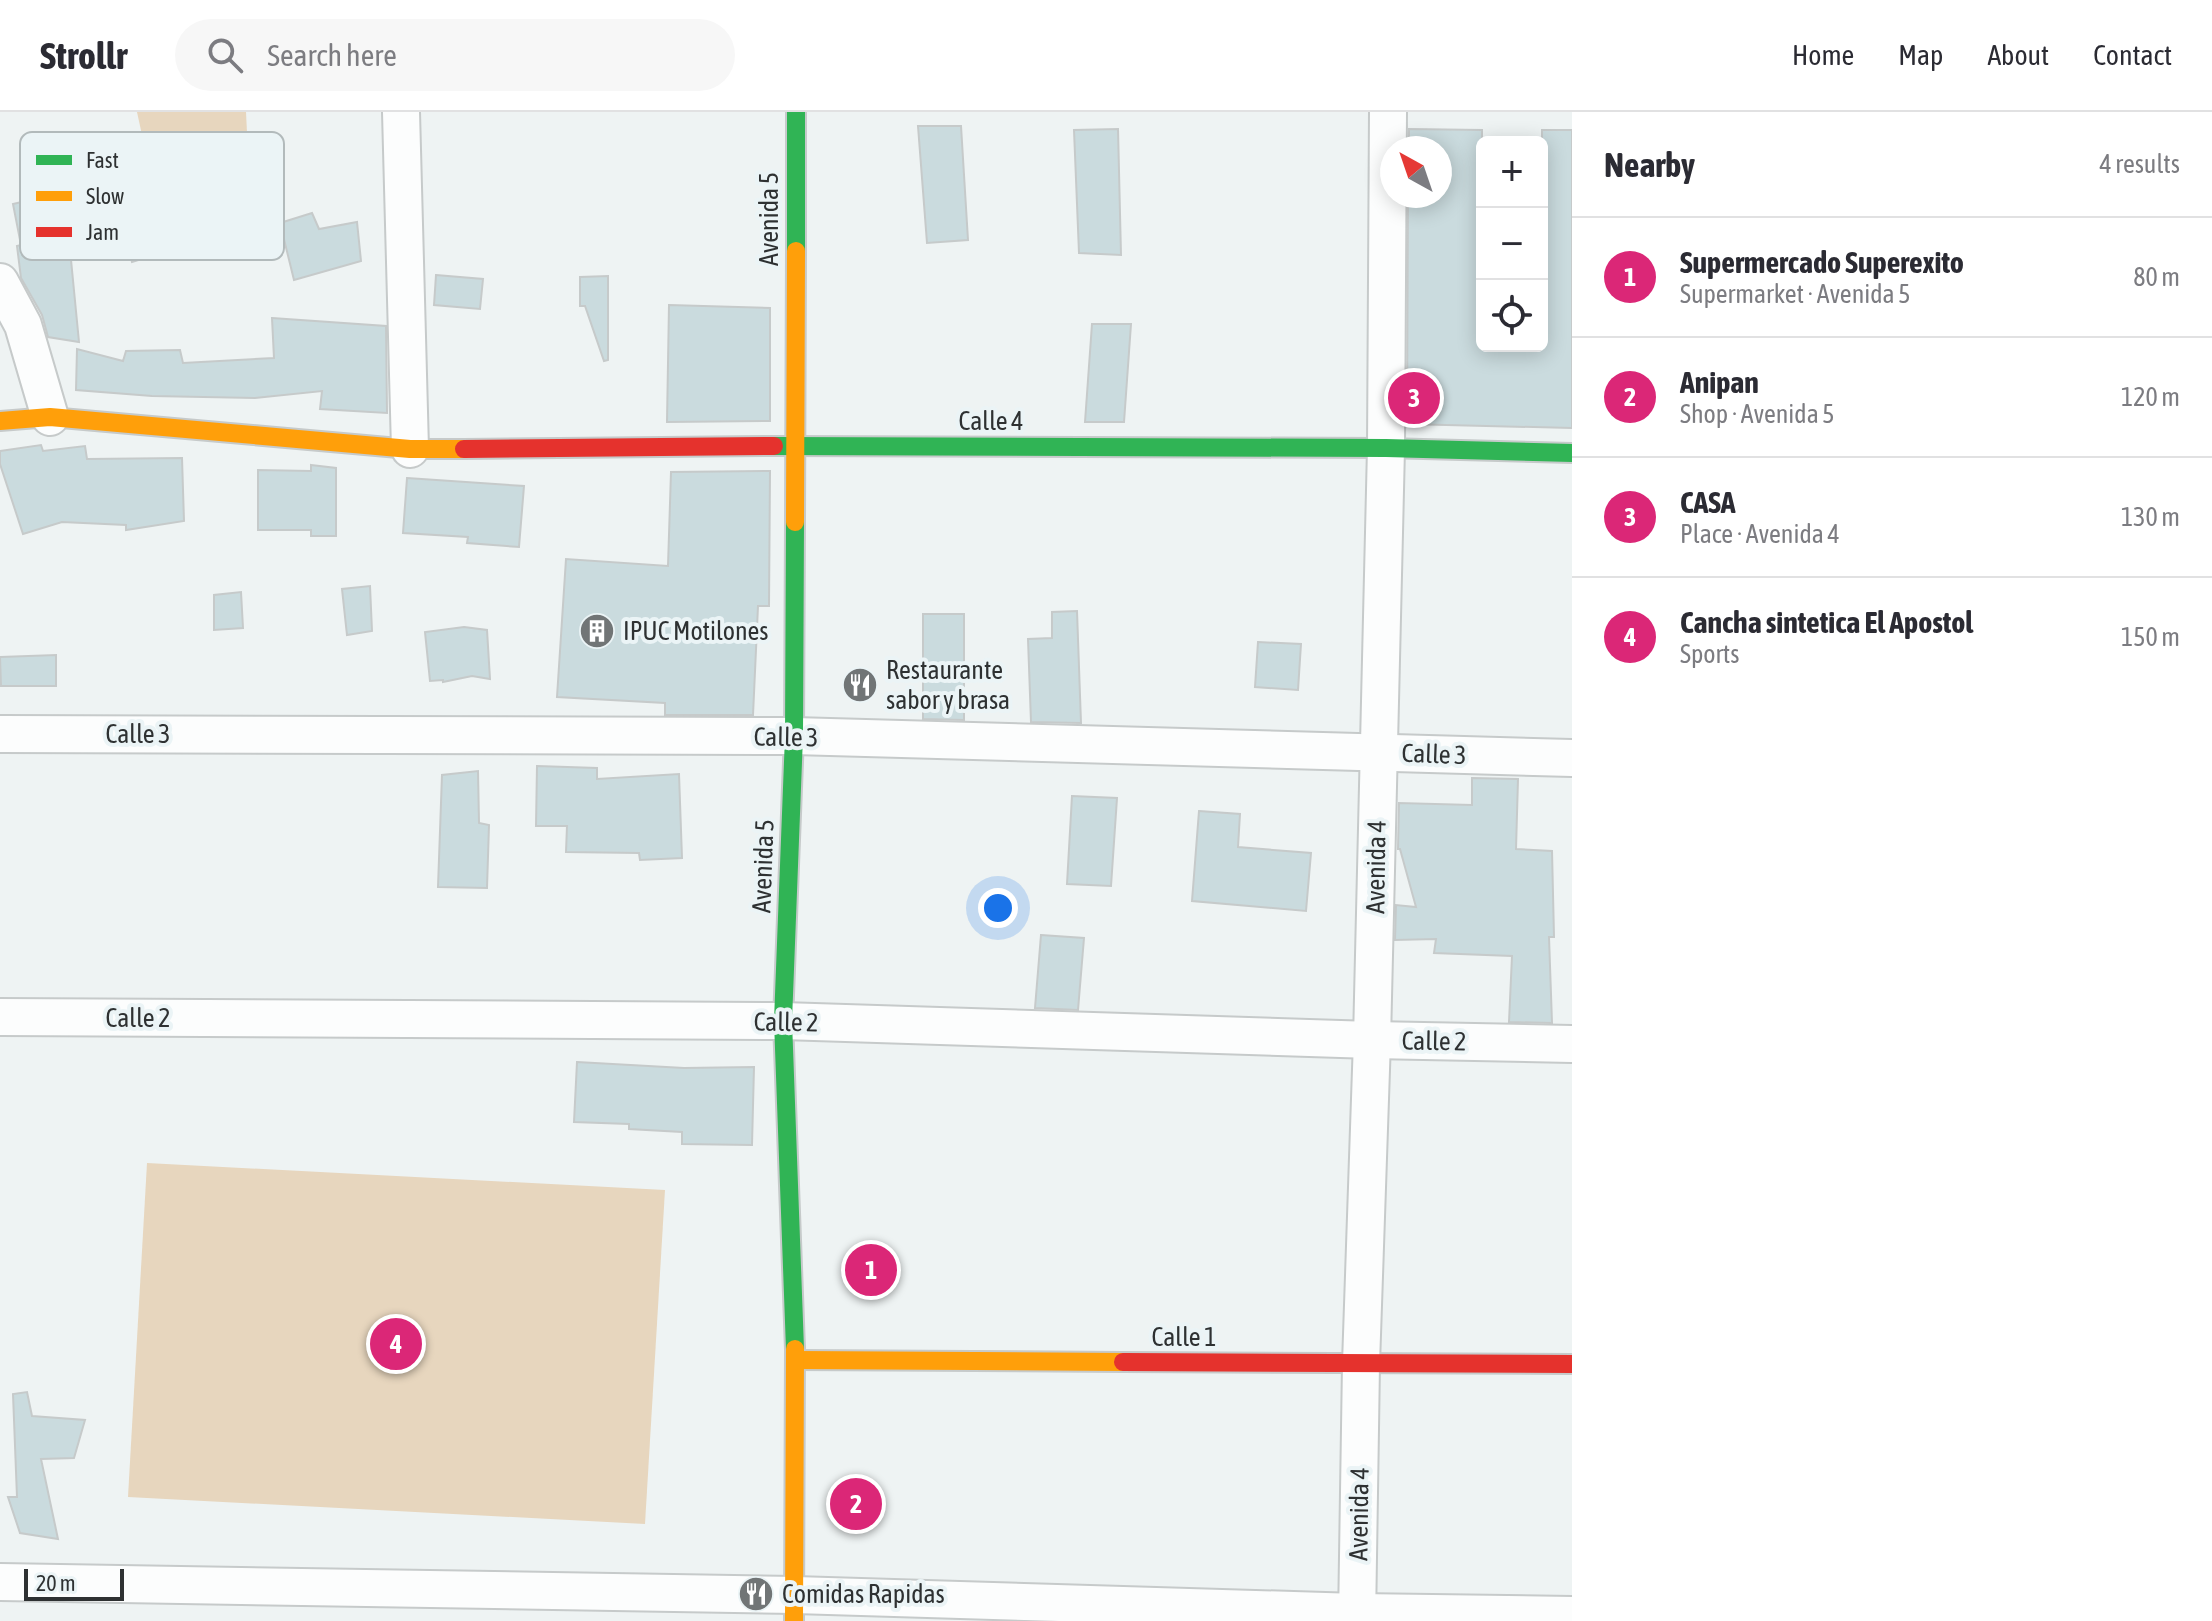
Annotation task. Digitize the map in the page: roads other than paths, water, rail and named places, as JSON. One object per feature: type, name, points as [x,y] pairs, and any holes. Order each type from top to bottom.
[{"type":"street","points":[[401,112],[410,449]]},
{"type":"street","name":"Avenida 5","points":[[794,1608],[795,1360],[783,1021],[794,736],[796,112]]},
{"type":"street","name":"Avenida 4","points":[[1357,1616],[1386,448],[1388,112]]},
{"type":"street","points":[[0,282],[23,325],[50,417]]},
{"type":"street","name":"Calle 4","points":[[0,421],[50,417],[410,449],[794,446],[1386,448],[1572,453]]},
{"type":"street","name":"Calle 3","points":[[0,734],[794,736],[1572,758]]},
{"type":"street","name":"Calle 2","points":[[0,1017],[783,1021],[1572,1044]]},
{"type":"street","name":"Calle 1","points":[[795,1360],[1572,1364]]},
{"type":"street","points":[[0,1582],[794,1608],[1357,1616],[1572,1615]]},
{"type":"place","name":"CASA","points":[[1414,398]]},
{"type":"place","name":"IPUC Motilones","points":[[597,631]]},
{"type":"place","name":"Restaurante sabor y brasa","points":[[860,685]]},
{"type":"place","name":"Supermercado Superexito","points":[[871,1270]]},
{"type":"place","name":"Cancha sintetica El Apostol","points":[[396,1344]]},
{"type":"place","name":"Anipan","points":[[856,1504]]},
{"type":"place","name":"Comidas Rapidas","points":[[756,1594]]}]
